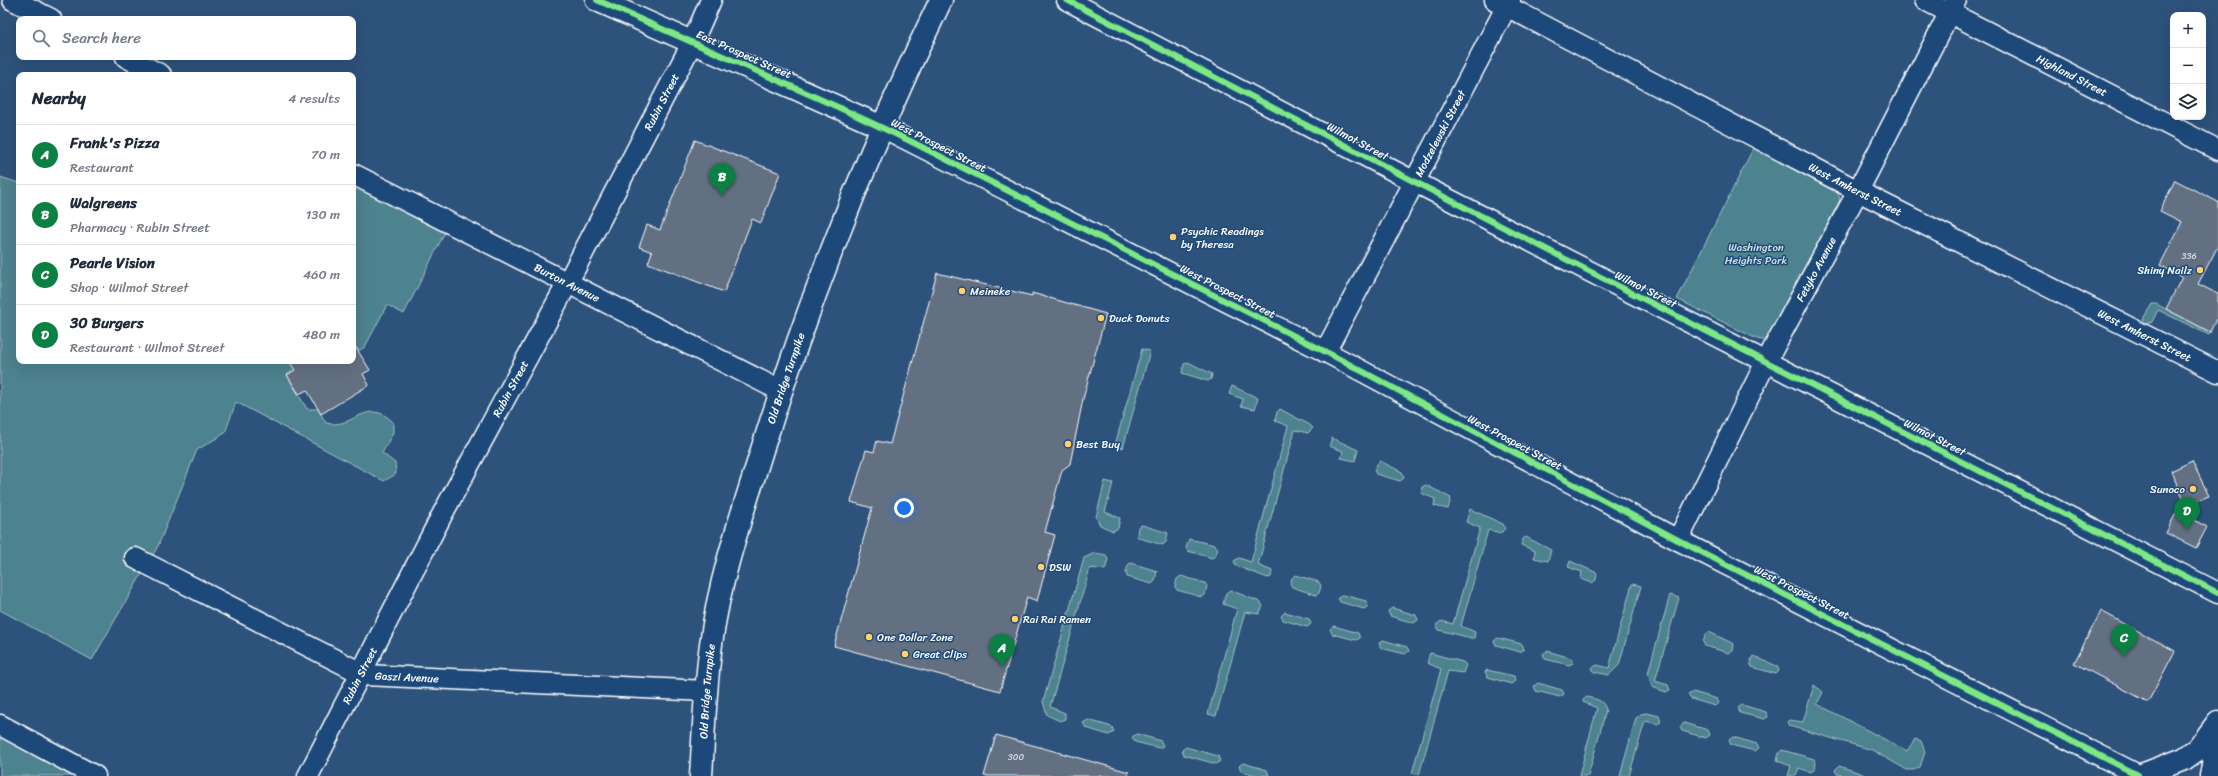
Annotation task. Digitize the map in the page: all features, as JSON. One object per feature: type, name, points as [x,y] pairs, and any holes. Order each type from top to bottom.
[{"type":"main road","name":"East Prospect Street","points":[[597,0],[882,127]]},
{"type":"main road","name":"Old Bridge Turnpike","points":[[701,776],[706,691],[712,636],[731,550],[781,391],[861,177],[882,127],[940,0]]},
{"type":"main road","points":[[2138,776],[2184,759],[2198,749],[2218,722]]},
{"type":"main road","points":[[2211,776],[2218,736]]},
{"type":"street","points":[[14,0],[45,16]]},
{"type":"street","name":"Rubin Street","points":[[308,776],[443,513],[567,284],[692,43],[711,0]]},
{"type":"street","name":"Wilmot Street","points":[[1067,0],[1415,182],[2218,594]]},
{"type":"street","name":"Highland Street","points":[[1925,0],[1953,7],[2218,150]]},
{"type":"street","name":"Modzelewski Street","points":[[1324,352],[1415,182],[1504,2]]},
{"type":"street","name":"West Amherst Street","points":[[1504,2],[1858,191],[2218,372]]},
{"type":"street","name":"Fetyko Avenue","points":[[1678,540],[1766,362],[1858,191],[1953,7]]},
{"type":"street","points":[[132,60],[155,72]]},
{"type":"street","name":"West Prospect Street","points":[[882,127],[1324,352],[1678,540],[2138,776]]},
{"type":"street","name":"Burton Avenue","points":[[356,176],[567,284],[781,391]]},
{"type":"street","name":"Gaszi Avenue","points":[[135,558],[365,675],[706,691]]},
{"type":"street","points":[[0,725],[95,776]]},
{"type":"green space","name":"Washington Heights Park","points":[[1754,147],[1837,189],[1840,200],[1768,341],[1757,339],[1677,299]]},
{"type":"green space","points":[[356,176],[449,224],[404,314],[387,305],[365,347],[358,351],[356,348]]},
{"type":"green space","points":[[0,177],[16,182],[16,364],[291,364],[295,370],[287,375],[307,409],[318,409],[326,423],[336,424],[360,415],[375,412],[384,415],[393,422],[393,433],[382,453],[395,463],[396,474],[384,481],[236,402],[225,433],[197,450],[158,546],[92,660],[0,610]]},
{"type":"green space","points":[[2152,304],[2156,304],[2211,332],[2209,335],[2158,310],[2152,322],[2147,324],[2143,322],[2144,317]]},
{"type":"green space","points":[[1142,349],[1150,351],[1123,448],[1115,445]]},
{"type":"green space","points":[[1188,362],[1212,374],[1211,379],[1208,381],[1182,373],[1184,364]]},
{"type":"green space","points":[[1232,386],[1258,398],[1255,409],[1241,406],[1243,399],[1229,394]]},
{"type":"green space","points":[[1280,409],[1313,428],[1308,433],[1295,430],[1258,565],[1272,571],[1271,577],[1268,578],[1236,566],[1234,561],[1239,558],[1251,562],[1288,426],[1275,421],[1277,412]]},
{"type":"green space","points":[[1332,438],[1358,450],[1355,461],[1341,458],[1343,451],[1329,446]]},
{"type":"green space","points":[[1380,461],[1402,472],[1404,478],[1400,481],[1376,474],[1374,470]]},
{"type":"green space","points":[[1105,481],[1113,483],[1105,512],[1120,518],[1118,528],[1113,531],[1100,525],[1096,517]]},
{"type":"green space","points":[[1426,485],[1451,498],[1448,509],[1434,506],[1435,499],[1421,493],[1422,487]]},
{"type":"green space","points":[[1470,509],[1503,524],[1505,528],[1501,533],[1488,530],[1461,626],[1475,632],[1474,638],[1439,630],[1436,625],[1441,621],[1453,624],[1480,528],[1466,522]]},
{"type":"green space","points":[[1142,525],[1168,533],[1166,542],[1163,545],[1139,538],[1137,536],[1138,527]]},
{"type":"green space","points":[[1526,537],[1551,550],[1548,561],[1534,558],[1535,551],[1521,545],[1523,539]]},
{"type":"green space","points":[[1189,539],[1215,545],[1218,549],[1215,556],[1212,558],[1188,551],[1186,548]]},
{"type":"green space","points":[[1095,553],[1106,555],[1108,560],[1105,570],[1090,568],[1050,707],[1065,713],[1065,719],[1060,721],[1047,715],[1043,702],[1084,558]]},
{"type":"green space","points":[[1570,561],[1597,573],[1596,580],[1592,583],[1581,579],[1582,572],[1568,567]]},
{"type":"green space","points":[[1131,563],[1157,571],[1155,581],[1152,584],[1127,577],[1126,573],[1128,565]]},
{"type":"green space","points":[[1295,575],[1319,582],[1321,586],[1319,593],[1316,595],[1292,587],[1290,583]]},
{"type":"green space","points":[[1181,576],[1205,583],[1207,586],[1205,595],[1201,597],[1177,590],[1175,587],[1177,579]]},
{"type":"green space","points":[[1632,584],[1641,586],[1619,665],[1609,675],[1594,672],[1592,668],[1597,665],[1609,668]]},
{"type":"green space","points":[[1230,590],[1260,602],[1263,606],[1259,614],[1245,612],[1216,716],[1208,714],[1237,609],[1223,604],[1226,593]]},
{"type":"green space","points":[[1343,595],[1366,601],[1368,606],[1364,609],[1340,602],[1338,598]]},
{"type":"green space","points":[[1670,595],[1679,598],[1655,681],[1668,685],[1670,690],[1666,692],[1652,687],[1648,673]]},
{"type":"green space","points":[[1392,608],[1416,615],[1418,620],[1414,623],[1390,616],[1388,611]]},
{"type":"green space","points":[[1285,612],[1309,619],[1311,624],[1307,627],[1283,620],[1281,616]]},
{"type":"green space","points":[[1334,626],[1358,633],[1360,638],[1356,640],[1332,634],[1330,629]]},
{"type":"green space","points":[[1709,632],[1734,644],[1733,651],[1729,653],[1705,646],[1703,642],[1706,634]]},
{"type":"green space","points":[[1498,638],[1522,644],[1524,649],[1520,652],[1496,645],[1494,641]]},
{"type":"green space","points":[[1383,640],[1407,647],[1409,651],[1405,654],[1381,648],[1379,643]]},
{"type":"green space","points":[[1547,651],[1571,658],[1573,663],[1569,665],[1545,659],[1543,654]]},
{"type":"green space","points":[[1430,653],[1463,662],[1466,665],[1463,673],[1448,671],[1419,775],[1412,773],[1441,669],[1427,663]]},
{"type":"green space","points":[[1753,656],[1777,666],[1779,671],[1776,674],[1752,667],[1750,663]]},
{"type":"green space","points":[[1487,670],[1514,676],[1515,681],[1511,684],[1488,677],[1485,672]]},
{"type":"green space","points":[[1538,683],[1562,690],[1564,694],[1560,697],[1536,691],[1534,686]]},
{"type":"green space","points":[[1814,685],[1823,692],[1817,704],[1907,751],[1915,739],[1921,741],[1925,752],[1920,767],[1914,770],[1907,770],[1872,750],[1789,726],[1787,722],[1789,720],[1803,722]]},
{"type":"green space","points":[[1693,692],[1717,699],[1719,703],[1715,706],[1691,699],[1688,695]]},
{"type":"green space","points":[[1587,697],[1601,702],[1606,710],[1588,776],[1579,776],[1597,708],[1583,702],[1583,700]]},
{"type":"green space","points":[[1742,705],[1766,712],[1768,717],[1764,719],[1740,713],[1738,708]]},
{"type":"green space","points":[[1647,713],[1659,716],[1661,722],[1657,724],[1645,721],[1629,776],[1620,776],[1636,718],[1641,714]]},
{"type":"green space","points":[[1088,720],[1112,727],[1114,732],[1109,735],[1086,728],[1083,723]]},
{"type":"green space","points":[[1684,723],[1708,730],[1710,735],[1706,738],[1682,731],[1680,727]]},
{"type":"green space","points":[[0,725],[59,756],[72,776],[0,776]]},
{"type":"green space","points":[[1137,734],[1161,741],[1163,746],[1159,748],[1135,742],[1132,737]]},
{"type":"green space","points":[[1733,737],[1757,744],[1759,748],[1755,751],[1731,745],[1729,740]]},
{"type":"green space","points":[[1186,747],[1218,756],[1220,761],[1216,764],[1184,755],[1182,750]]},
{"type":"green space","points":[[1782,750],[1814,759],[1816,763],[1815,769],[1811,772],[1799,768],[1796,776],[1788,776],[1791,766],[1777,761],[1779,753]]},
{"type":"green space","points":[[1243,763],[1267,770],[1269,775],[1259,776],[1241,771],[1239,766]]},
{"type":"green space","points":[[1839,766],[1865,776],[1845,776],[1837,774],[1835,770]]},
{"type":"building","points":[[695,140],[780,173],[761,223],[752,219],[724,292],[648,263],[652,252],[639,247],[647,225],[660,230]]},
{"type":"building","points":[[2175,180],[2218,202],[2218,246],[2198,284],[2218,294],[2218,315],[2210,332],[2166,309],[2182,277],[2160,265],[2182,222],[2160,211]]},
{"type":"building","points":[[937,273],[1032,296],[1032,293],[1106,314],[1083,399],[1070,464],[1062,470],[1045,532],[1055,535],[1037,601],[1027,597],[1000,691],[834,646],[872,508],[851,502],[866,450],[874,452],[877,441],[890,444]]},
{"type":"building","points":[[356,348],[370,370],[363,374],[369,385],[321,414],[307,390],[299,394],[287,375],[295,370],[291,364],[356,364]]},
{"type":"building","name":"Sunoco","points":[[2192,461],[2209,496],[2186,505],[2171,471]]},
{"type":"building","points":[[2177,511],[2207,527],[2196,548],[2166,533]]},
{"type":"building","points":[[2101,611],[2175,651],[2148,702],[2074,663]]},
{"type":"building","points":[[996,735],[1129,772],[1128,776],[984,776]]},
{"type":"cycle path","points":[[597,0],[840,108],[910,141],[1328,353],[1678,540],[2138,775]]},
{"type":"cycle path","points":[[1067,0],[1415,182],[2218,593]]},
{"type":"place","name":"Walgreens","points":[[722,196]]},
{"type":"place","name":"Psychic Readings by Theresa","points":[[1173,237]]},
{"type":"place","name":"Shiny Nailz","points":[[2200,270]]},
{"type":"place","name":"Meineke","points":[[962,291]]},
{"type":"place","name":"Duck Donuts","points":[[1101,318]]},
{"type":"place","name":"Best Buy","points":[[1068,444]]},
{"type":"place","name":"Sunoco","points":[[2193,489]]},
{"type":"place","name":"30 Burgers","points":[[2187,530]]},
{"type":"place","name":"DSW","points":[[1041,567]]},
{"type":"place","name":"Rai Rai Ramen","points":[[1015,619]]},
{"type":"place","name":"One Dollar Zone","points":[[869,637]]},
{"type":"place","name":"Great Clips","points":[[905,654]]},
{"type":"place","name":"Pearle Vision","points":[[2124,657]]},
{"type":"place","name":"Frank's Pizza","points":[[1002,667]]}]
